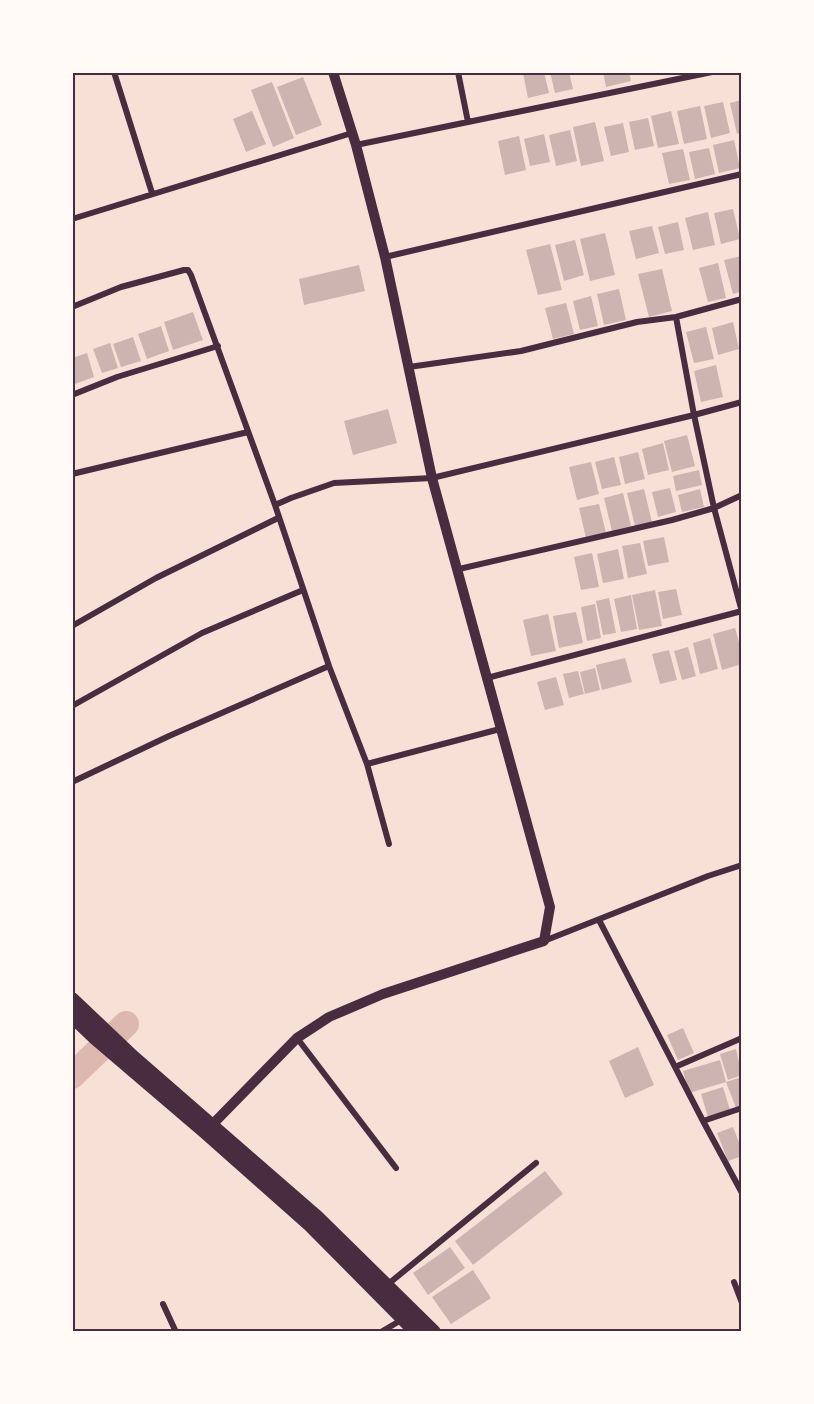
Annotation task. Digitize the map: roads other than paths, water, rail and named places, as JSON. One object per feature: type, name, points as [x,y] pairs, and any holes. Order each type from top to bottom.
[{"type":"main road","points":[[72,999],[99,1034]]},
{"type":"main road","points":[[72,1016],[99,1034],[208,1128],[317,1217],[434,1332]]},
{"type":"main road","points":[[208,1128],[417,1332]]},
{"type":"street","points":[[114,72],[152,193]]},
{"type":"street","points":[[333,72],[356,145],[385,257],[432,478],[459,568],[500,729],[550,908],[544,941]]},
{"type":"street","points":[[458,72],[468,122]]},
{"type":"street","points":[[356,145],[712,72]]},
{"type":"street","points":[[73,217],[352,133]]},
{"type":"street","points":[[385,257],[742,174]]},
{"type":"street","points":[[72,307],[121,287],[184,270],[188,270],[191,275],[275,505],[329,666],[367,764],[389,844]]},
{"type":"street","points":[[409,367],[521,351],[636,322],[676,317],[742,299]]},
{"type":"street","points":[[487,678],[742,611],[714,508],[676,317]]},
{"type":"street","points":[[72,395],[117,376],[218,346]]},
{"type":"street","points":[[275,505],[334,483],[432,478],[742,402]]},
{"type":"street","points":[[72,474],[248,432]]},
{"type":"street","points":[[459,568],[672,520],[714,508],[742,495]]},
{"type":"street","points":[[72,626],[156,578],[278,518]]},
{"type":"street","points":[[72,706],[202,633],[303,590]]},
{"type":"street","points":[[72,782],[169,735],[329,666]]},
{"type":"street","points":[[367,764],[500,729]]},
{"type":"street","points":[[208,1128],[297,1038],[329,1017],[383,994],[544,941],[708,876],[742,865]]},
{"type":"street","points":[[599,920],[742,1193]]},
{"type":"street","points":[[297,1038],[396,1168]]},
{"type":"street","points":[[675,1067],[742,1038]]},
{"type":"street","points":[[703,1121],[742,1108]]},
{"type":"street","points":[[387,1285],[536,1163]]},
{"type":"street","points":[[734,1282],[742,1303]]},
{"type":"street","points":[[163,1304],[176,1332]]},
{"type":"street","points":[[381,1332],[404,1319]]},
{"type":"waterway","points":[[72,1076],[126,1024]]}]
